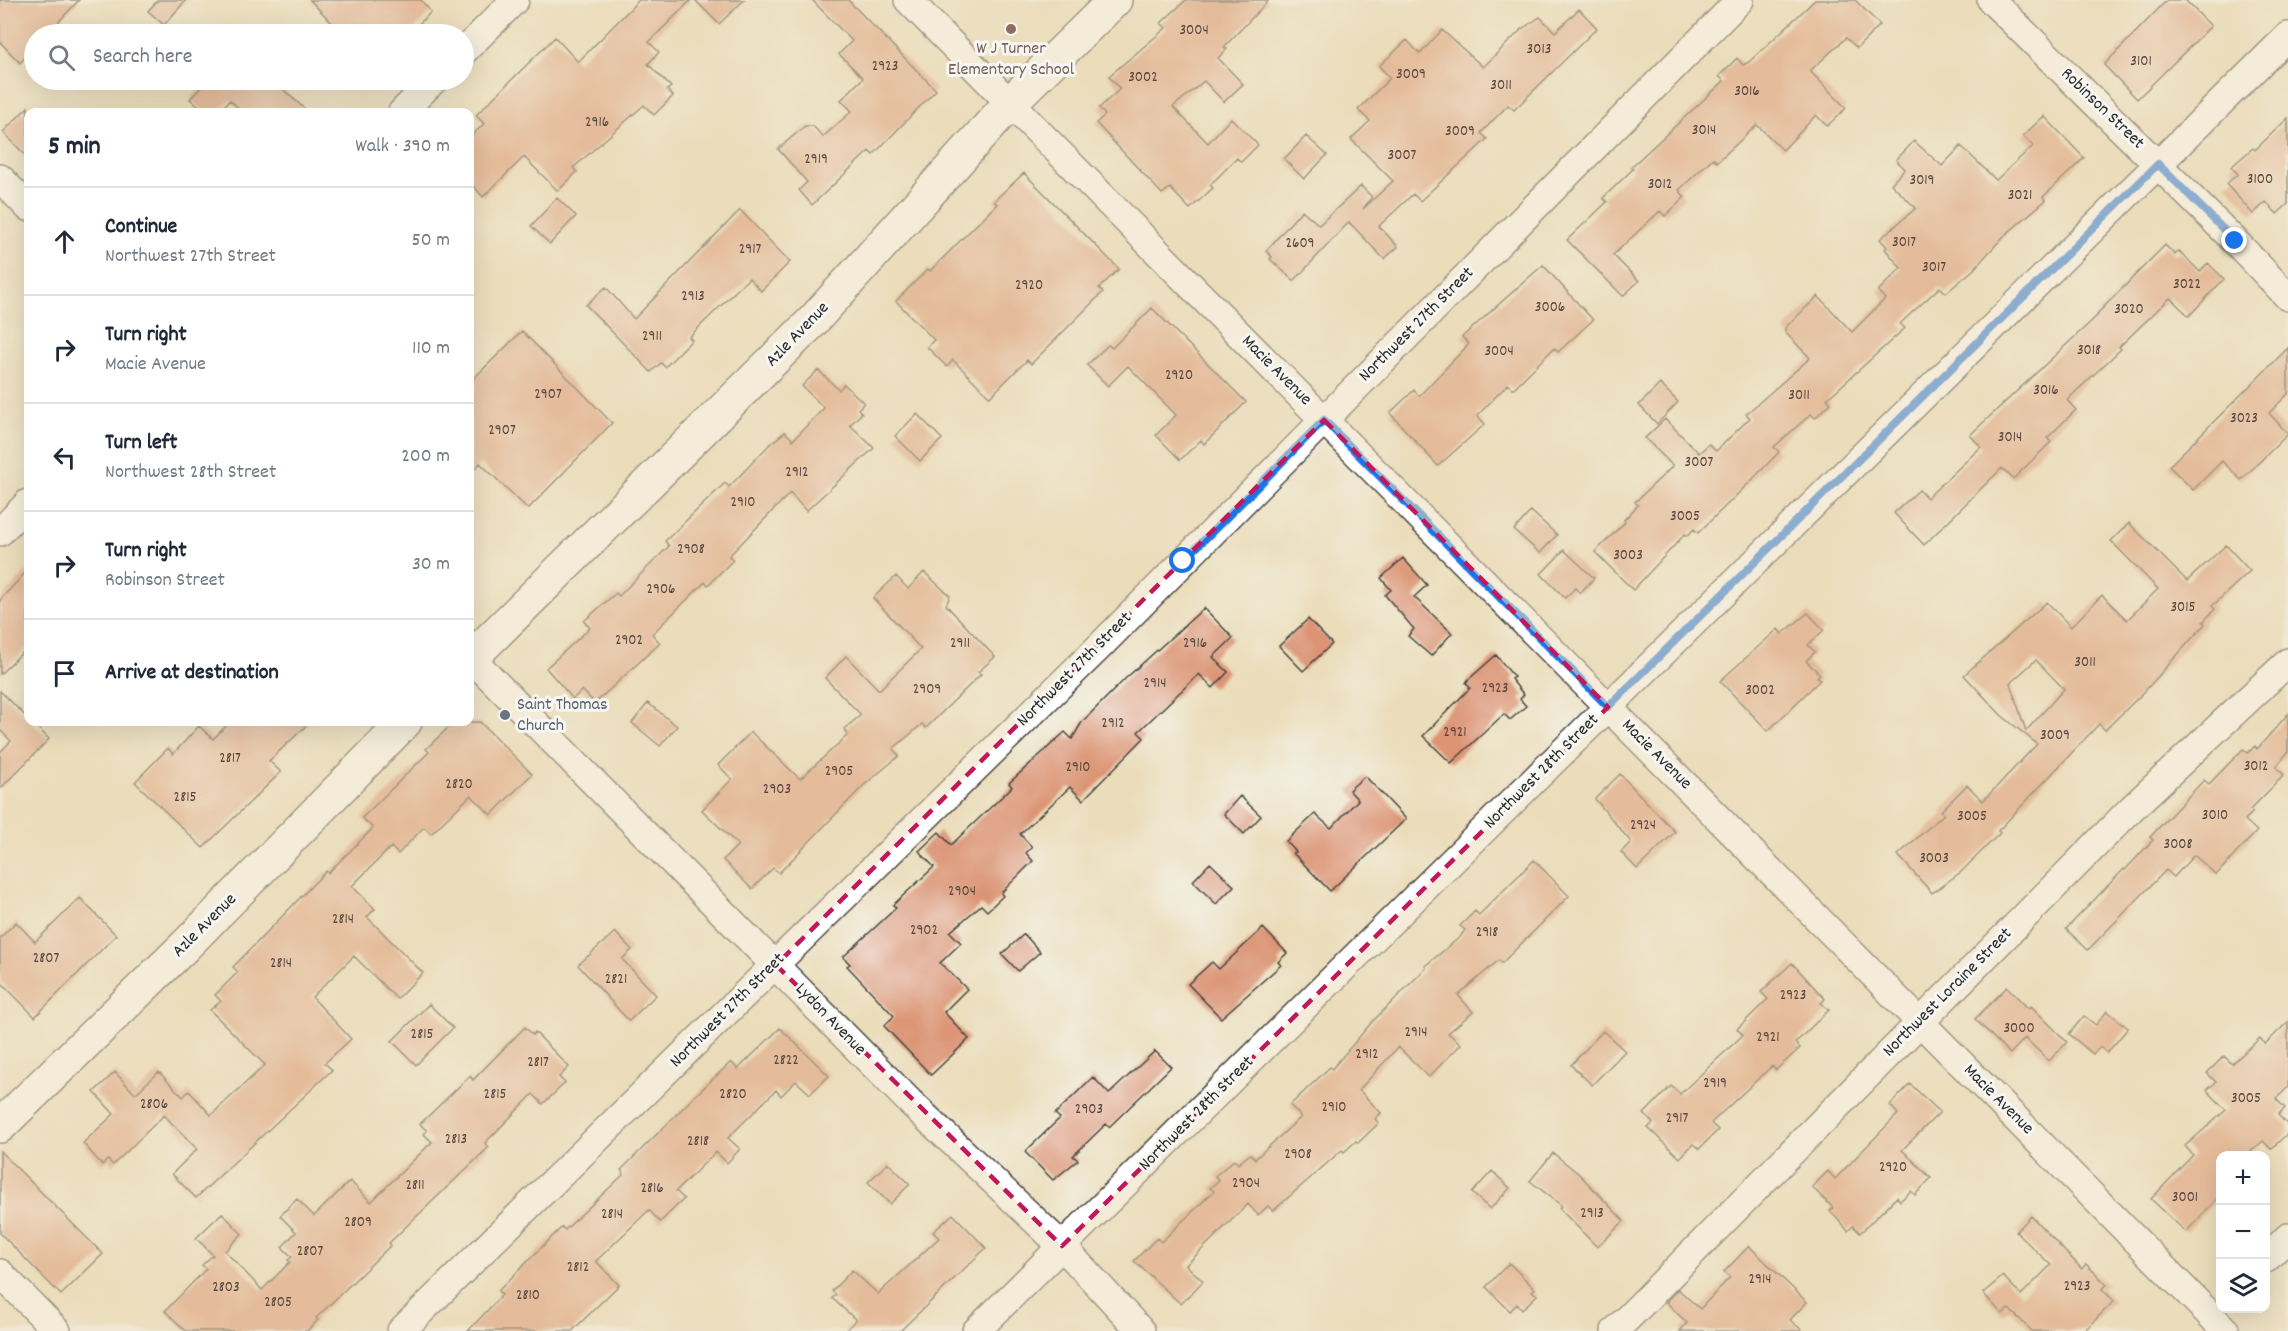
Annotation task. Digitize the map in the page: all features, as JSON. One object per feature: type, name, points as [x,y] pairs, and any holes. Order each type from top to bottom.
[{"type":"main road","name":"Azle Avenue","points":[[474,654],[812,322],[1010,103],[1115,0]]},
{"type":"main road","name":"Azle Avenue","points":[[0,1126],[186,945],[401,726]]},
{"type":"street","points":[[474,41],[515,0]]},
{"type":"street","name":"Macie Avenue","points":[[908,0],[2213,1320]]},
{"type":"street","name":"Northwest 27th Street","points":[[401,1331],[1098,648],[1740,0]]},
{"type":"street","name":"Robinson Street","points":[[1991,0],[2158,164],[2288,297]]},
{"type":"street","name":"Northwest 28th Street","points":[[976,1331],[2288,36]]},
{"type":"street","points":[[406,108],[424,90]]},
{"type":"street","points":[[0,178],[24,203]]},
{"type":"street","points":[[0,532],[24,506]]},
{"type":"street","name":"Lydon Avenue","points":[[474,662],[910,1102],[1062,1246],[1141,1331]]},
{"type":"street","name":"Northwest Loraine Street","points":[[1615,1331],[2132,808],[2288,662]]},
{"type":"street","points":[[2270,1254],[2288,1237]]},
{"type":"street","points":[[0,1273],[57,1331]]},
{"type":"highlighted area","points":[[1324,420],[1608,707],[1062,1246],[776,965]]},
{"type":"building","points":[[0,0],[79,0],[56,24],[24,24],[24,59],[20,63],[0,42]]},
{"type":"building","points":[[158,0],[186,0],[165,24],[148,11]]},
{"type":"building","points":[[310,0],[421,0],[431,12],[419,24],[332,23]]},
{"type":"building","points":[[639,0],[691,0],[649,42],[659,52],[648,64],[671,87],[667,90],[673,96],[654,115],[644,105],[573,168],[577,172],[558,191],[524,157],[483,197],[474,187],[474,133],[484,124],[476,115],[555,37],[578,62]]},
{"type":"building","points":[[695,0],[744,0],[719,24]]},
{"type":"building","points":[[812,0],[848,0],[936,90],[873,155],[869,151],[812,205],[799,190],[807,182],[778,149],[805,126],[813,126],[823,137],[852,111],[841,100],[863,78],[839,54],[852,41]]},
{"type":"building","points":[[1186,0],[1269,0],[1224,47],[1227,49],[1218,58],[1243,84],[1224,102],[1204,81],[1173,107],[1208,143],[1231,118],[1258,145],[1241,162],[1237,158],[1210,185],[1213,188],[1190,209],[1170,188],[1162,194],[1096,123],[1105,115],[1099,108],[1120,89],[1109,76],[1166,28],[1161,23]]},
{"type":"building","points":[[1815,0],[1855,0],[1880,25],[1857,48],[1846,38],[1810,71],[1846,108],[1827,126],[1816,115],[1783,150],[1757,125],[1717,162],[1713,158],[1679,190],[1685,197],[1665,216],[1660,211],[1613,255],[1639,281],[1623,296],[1567,240],[1607,202],[1603,198],[1633,169],[1631,167],[1724,81],[1719,76],[1737,58],[1743,65],[1749,62]]},
{"type":"building","points":[[2167,0],[2185,0],[2211,26],[2137,99],[2104,65]]},
{"type":"building","points":[[1579,9],[1597,28],[1514,110],[1508,105],[1481,133],[1487,139],[1420,201],[1413,194],[1379,226],[1398,247],[1384,259],[1349,222],[1294,281],[1270,259],[1272,257],[1266,251],[1302,210],[1319,225],[1361,186],[1372,197],[1363,209],[1393,181],[1351,139],[1370,121],[1358,110],[1390,78],[1379,66],[1407,40],[1420,54],[1442,30],[1483,67],[1522,29],[1540,17],[1555,32]]},
{"type":"building","points":[[199,90],[284,90],[304,108],[238,108],[230,100],[222,108],[200,108],[190,99]]},
{"type":"building","points":[[24,111],[24,154],[3,132]]},
{"type":"building","points":[[2044,116],[2084,158],[2043,197],[2046,200],[2003,237],[1973,270],[1946,293],[1940,287],[1905,319],[1900,324],[1905,328],[1827,399],[1831,403],[1815,418],[1811,414],[1774,447],[1779,452],[1751,481],[1698,533],[1694,529],[1687,536],[1685,534],[1633,590],[1595,552],[1625,522],[1624,520],[1638,505],[1635,502],[1673,466],[1645,438],[1665,419],[1699,453],[1709,444],[1716,451],[1750,418],[1746,414],[1810,358],[1785,332],[1785,328],[1818,296],[1852,332],[1885,299],[1878,291],[1901,268],[1885,249],[1887,247],[1880,239],[1916,208],[1891,184],[1905,169],[1896,160],[1914,141],[1942,166],[1961,146],[1996,180],[2033,146],[2023,136]]},
{"type":"building","points":[[2288,118],[2288,204],[2277,214],[2266,202],[2253,214],[2226,184],[2238,174],[2231,167],[2253,148],[2255,150]]},
{"type":"building","points":[[1306,136],[1327,155],[1304,179],[1284,159]]},
{"type":"building","points":[[1024,173],[1119,269],[1099,288],[1103,292],[1031,364],[1027,360],[990,397],[953,360],[947,367],[927,347],[934,340],[896,301],[928,269],[930,271],[997,204],[994,201]]},
{"type":"building","points":[[557,198],[576,216],[550,244],[531,226]]},
{"type":"building","points":[[740,210],[790,262],[761,291],[749,278],[689,337],[692,340],[665,367],[661,363],[651,372],[586,305],[606,287],[634,319]]},
{"type":"building","points":[[2165,245],[2175,255],[2179,251],[2200,272],[2208,263],[2224,279],[2189,316],[2170,298],[2067,400],[2076,410],[2047,438],[2051,442],[2013,479],[2002,468],[1924,545],[1894,513],[1919,490],[1927,498],[1981,447],[1970,435],[2098,315]]},
{"type":"building","points":[[1543,265],[1593,320],[1558,352],[1554,348],[1513,389],[1508,384],[1477,416],[1485,424],[1438,466],[1390,413],[1414,390],[1419,396],[1469,344],[1462,337]]},
{"type":"building","points":[[1152,308],[1246,402],[1204,444],[1201,440],[1180,460],[1156,435],[1176,415],[1128,366],[1108,386],[1087,365],[1108,345],[1112,348]]},
{"type":"building","points":[[522,331],[612,423],[528,509],[480,463],[474,470],[474,378]]},
{"type":"building","points":[[2288,348],[2288,394],[2269,413],[2288,434],[2241,480],[2222,461],[2193,490],[2169,466]]},
{"type":"building","points":[[818,370],[839,390],[844,384],[864,403],[858,409],[862,413],[850,425],[874,448],[806,511],[790,493],[729,556],[733,560],[708,585],[705,582],[652,634],[660,643],[595,703],[582,690],[573,699],[546,668],[590,628],[584,621],[616,593],[619,596],[669,546],[665,541],[725,483],[729,487],[770,444],[785,432],[793,440],[824,408],[802,386]]},
{"type":"building","points":[[1660,384],[1678,402],[1657,424],[1639,405]]},
{"type":"building","points":[[917,414],[942,439],[920,461],[895,436]]},
{"type":"building","points":[[1531,511],[1557,535],[1540,553],[1514,530]]},
{"type":"building","points":[[2129,523],[2187,581],[2226,545],[2250,571],[2212,606],[2215,609],[2203,622],[2205,624],[2144,692],[2105,730],[2099,724],[1998,831],[2000,833],[1961,872],[1932,893],[1898,855],[1944,814],[1941,811],[1967,785],[1983,801],[2037,744],[2001,715],[1964,675],[2047,602],[2071,627],[2102,595],[2127,620],[2158,589],[2111,541]],"holes":[[[2036,660],[2064,689],[2026,731],[2010,683]]]},
{"type":"building","points":[[1564,550],[1594,578],[1580,593],[1575,588],[1565,598],[1541,574]]},
{"type":"building","points":[[1403,558],[1427,585],[1414,597],[1452,633],[1431,656],[1408,636],[1414,629],[1385,595],[1391,590],[1381,578]]},
{"type":"building","points":[[924,572],[950,596],[946,605],[995,657],[978,672],[981,674],[926,728],[922,724],[893,749],[899,756],[863,786],[779,873],[773,868],[752,889],[723,860],[738,845],[702,810],[732,779],[718,765],[751,732],[800,779],[848,735],[844,729],[861,715],[825,678],[846,656],[879,690],[921,649],[873,598],[896,576],[908,589]]},
{"type":"building","points":[[24,574],[24,651],[0,674],[0,600]]},
{"type":"building","points":[[1204,608],[1233,638],[1213,657],[1228,672],[1213,688],[1199,674],[1138,732],[1144,738],[1083,800],[1070,787],[1020,834],[1032,847],[1026,853],[1033,861],[1001,893],[1003,896],[987,911],[981,905],[950,932],[961,943],[940,963],[967,989],[944,1012],[969,1039],[931,1075],[884,1026],[894,1016],[847,966],[850,964],[843,957],[896,908],[893,905],[934,867],[919,851],[939,832],[951,845],[1012,787],[1009,783],[1065,732],[1072,739],[1082,722],[1126,678]]},
{"type":"building","points":[[1808,613],[1824,630],[1808,645],[1815,652],[1806,661],[1820,674],[1817,677],[1820,680],[1768,731],[1720,681],[1778,629],[1782,634]]},
{"type":"building","points":[[1308,619],[1332,644],[1303,671],[1279,646]]},
{"type":"building","points":[[1496,655],[1514,677],[1511,679],[1524,695],[1520,699],[1526,706],[1510,720],[1504,714],[1451,763],[1423,736],[1470,688],[1466,683],[1468,680]]},
{"type":"building","points":[[0,691],[24,715],[24,726],[36,726],[49,739],[0,789],[0,752],[11,741],[0,730]]},
{"type":"building","points":[[648,703],[677,726],[660,746],[632,723]]},
{"type":"building","points":[[2288,714],[2288,752],[2276,767],[2284,775],[2250,810],[2253,812],[2245,820],[2257,831],[2216,875],[2194,855],[2174,877],[2166,870],[2088,950],[2066,929],[2153,840],[2150,837],[2204,780],[2209,784],[2243,749],[2248,753],[2255,746],[2257,749]]},
{"type":"building","points":[[474,722],[480,722],[532,774],[491,815],[471,795],[431,834],[424,827],[398,854],[391,847],[352,886],[375,909],[367,917],[423,973],[397,999],[354,956],[312,997],[351,1039],[325,1063],[332,1070],[196,1198],[172,1174],[197,1149],[164,1115],[113,1165],[108,1160],[102,1165],[83,1143],[114,1114],[94,1092],[115,1072],[135,1094],[159,1072],[183,1097],[189,1091],[211,1115],[265,1065],[210,1010],[221,1001],[215,995],[238,972],[233,967],[326,871],[328,873],[373,828],[362,818],[429,752],[426,749],[450,726],[474,726]]},
{"type":"building","points":[[199,726],[213,739],[226,726],[306,726],[269,761],[281,772],[203,848],[135,782],[168,748],[173,754]]},
{"type":"building","points":[[1620,774],[1675,832],[1637,869],[1621,852],[1631,842],[1595,799]]},
{"type":"building","points":[[1365,776],[1406,819],[1330,891],[1293,853],[1296,852],[1286,841],[1315,814],[1331,828],[1358,800],[1349,790]]},
{"type":"building","points":[[1240,796],[1261,816],[1244,834],[1224,814]]},
{"type":"building","points":[[1534,860],[1569,896],[1502,963],[1499,960],[1458,995],[1473,1012],[1448,1033],[1461,1044],[1429,1077],[1398,1047],[1359,1090],[1381,1113],[1375,1119],[1379,1123],[1358,1143],[1356,1141],[1344,1152],[1342,1150],[1273,1211],[1268,1206],[1258,1215],[1248,1204],[1186,1265],[1203,1281],[1181,1304],[1134,1261],[1157,1238],[1161,1242],[1214,1191],[1210,1188],[1219,1180],[1215,1176],[1234,1160],[1238,1164],[1250,1154],[1255,1159],[1301,1117],[1290,1105],[1330,1067],[1332,1069],[1372,1022],[1426,968],[1425,966],[1460,937],[1465,930],[1460,926],[1475,911],[1479,915]]},
{"type":"building","points":[[1210,863],[1234,886],[1216,904],[1193,881]]},
{"type":"building","points":[[80,898],[116,935],[35,1017],[0,981],[0,938],[16,922],[35,942]]},
{"type":"building","points":[[1263,928],[1287,953],[1278,962],[1281,965],[1221,1018],[1188,984],[1212,962],[1219,969]]},
{"type":"building","points":[[615,932],[632,950],[622,959],[656,995],[629,1021],[578,965]]},
{"type":"building","points":[[1024,934],[1040,952],[1018,971],[1002,954]]},
{"type":"building","points":[[1792,963],[1825,999],[1821,1003],[1829,1010],[1795,1043],[1800,1048],[1776,1070],[1772,1066],[1711,1123],[1718,1130],[1699,1149],[1693,1144],[1680,1158],[1648,1128],[1653,1123],[1644,1114],[1671,1086],[1680,1094],[1743,1035],[1737,1029],[1768,999],[1761,992]]},
{"type":"building","points":[[2007,987],[2029,1009],[2031,1006],[2067,1042],[2049,1061],[2025,1038],[2010,1054],[1975,1019]]},
{"type":"building","points":[[429,1004],[453,1028],[416,1065],[392,1041]]},
{"type":"building","points":[[2107,1011],[2128,1028],[2107,1053],[2100,1047],[2093,1054],[2069,1034],[2084,1016],[2096,1025]]},
{"type":"building","points":[[2288,1022],[2288,1087],[2276,1099],[2285,1108],[2278,1115],[2288,1125],[2288,1133],[2271,1149],[2263,1141],[2252,1151],[2216,1151],[2216,1200],[2186,1232],[2151,1199],[2193,1155],[2185,1146],[2226,1110],[2207,1090],[2216,1082],[2207,1073],[2224,1056],[2232,1064],[2260,1038],[2265,1044]]},
{"type":"building","points":[[525,1027],[533,1035],[535,1032],[569,1067],[559,1077],[565,1083],[543,1104],[533,1094],[485,1143],[489,1147],[389,1243],[391,1245],[316,1318],[318,1320],[307,1331],[186,1331],[165,1311],[206,1269],[202,1265],[213,1255],[196,1238],[222,1213],[242,1234],[225,1251],[262,1290],[290,1262],[288,1260],[292,1257],[282,1247],[296,1232],[280,1216],[297,1199],[314,1216],[350,1181],[371,1202],[432,1142],[424,1134],[427,1131],[420,1124],[470,1076],[473,1080]]},
{"type":"building","points":[[780,1028],[829,1076],[810,1094],[796,1081],[781,1096],[776,1090],[728,1138],[740,1149],[727,1163],[716,1152],[676,1191],[684,1199],[660,1222],[649,1210],[596,1261],[619,1285],[572,1331],[468,1331],[502,1295],[498,1291],[562,1227],[565,1230],[624,1174],[621,1170],[696,1095],[731,1062],[738,1069]]},
{"type":"building","points":[[1603,1031],[1625,1051],[1592,1085],[1571,1065]]},
{"type":"building","points":[[1155,1051],[1171,1067],[1109,1127],[1106,1124],[1073,1156],[1078,1160],[1053,1180],[1025,1152],[1060,1118],[1055,1114],[1093,1077],[1109,1094]]},
{"type":"building","points":[[1910,1084],[1940,1112],[1902,1150],[1931,1178],[1915,1195],[1911,1191],[1900,1201],[1897,1197],[1860,1233],[1853,1226],[1848,1231],[1830,1211],[1833,1208],[1812,1187],[1828,1171],[1835,1179],[1898,1114],[1890,1105]]},
{"type":"building","points":[[0,1151],[103,1254],[61,1295],[0,1233]]},
{"type":"building","points":[[1553,1153],[1579,1174],[1624,1221],[1597,1247],[1559,1208],[1562,1206],[1530,1181]]},
{"type":"building","points":[[888,1163],[910,1184],[890,1204],[868,1182]]},
{"type":"building","points":[[1492,1171],[1510,1188],[1490,1209],[1472,1193]]},
{"type":"building","points":[[953,1214],[986,1248],[900,1331],[845,1331],[856,1320],[832,1298],[836,1295],[832,1291],[852,1270],[878,1294],[939,1238],[933,1232]]},
{"type":"building","points":[[2031,1216],[2082,1269],[2086,1264],[2107,1285],[2102,1289],[2114,1301],[2084,1331],[2032,1331],[2009,1309],[2002,1314],[1983,1293],[2003,1276],[2021,1295],[2051,1265],[2016,1232]]},
{"type":"building","points":[[1749,1246],[1807,1302],[1790,1320],[1803,1331],[1680,1331],[1687,1323],[1666,1302],[1678,1289],[1700,1309],[1730,1277],[1724,1272]]},
{"type":"building","points":[[1509,1263],[1535,1289],[1532,1291],[1537,1295],[1522,1310],[1517,1304],[1510,1311],[1486,1287]]},
{"type":"place","name":"W J Turner Elementary School","points":[[1011,29]]},
{"type":"place","name":"Saint Thomas Church","points":[[505,715]]},
{"type":"route","points":[[1183,561],[1324,420],[1608,707],[2158,164],[2235,241]]}]
